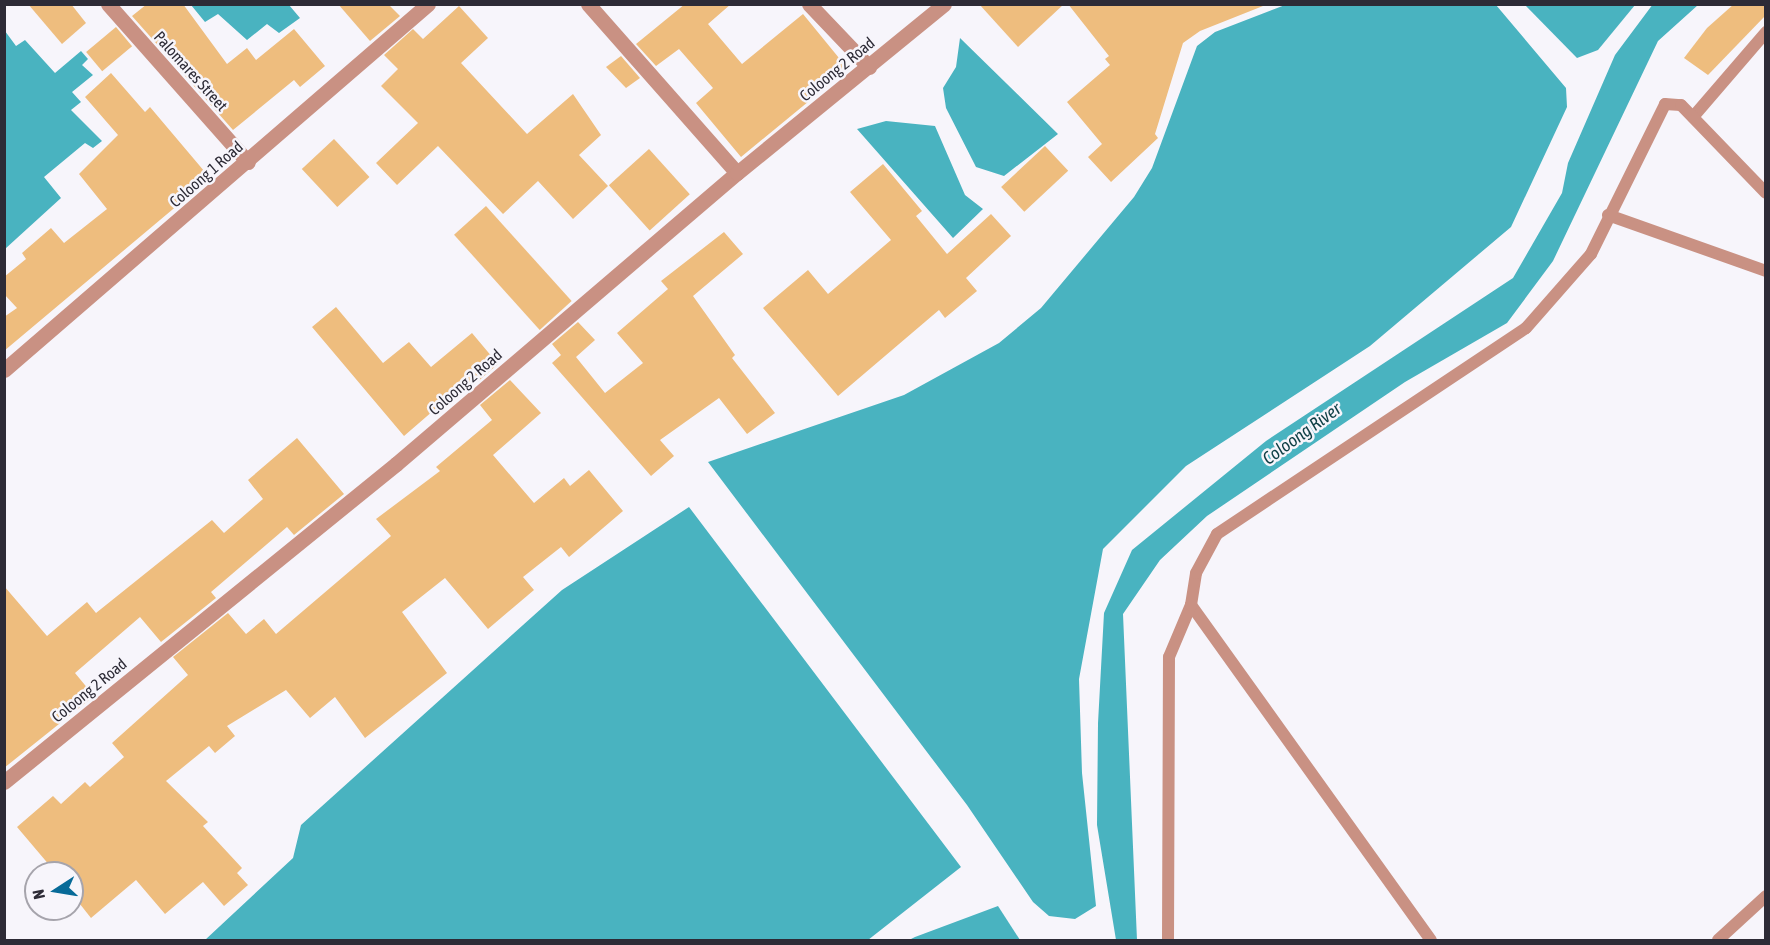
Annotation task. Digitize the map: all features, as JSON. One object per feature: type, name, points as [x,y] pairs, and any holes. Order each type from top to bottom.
[{"type":"street","name":"Palomares Street","points":[[108,4],[248,162]]},
{"type":"street","name":"Coloong 1 Road","points":[[4,370],[248,162],[428,4]]},
{"type":"street","points":[[588,4],[736,173]]},
{"type":"street","points":[[809,4],[869,67]]},
{"type":"street","name":"Coloong 2 Road","points":[[4,782],[396,464],[736,173],[944,4]]},
{"type":"lane","points":[[1693,117],[1766,32]]},
{"type":"lane","points":[[1168,940],[1169,657],[1191,605],[1196,573],[1217,534],[1526,328],[1591,254],[1608,215],[1665,104],[1672,101],[1693,117],[1766,193]]},
{"type":"lane","points":[[1608,215],[1766,271]]},
{"type":"lane","points":[[1191,605],[1431,940]]},
{"type":"lane","points":[[1718,940],[1766,896]]},
{"type":"water","name":"Coloong River","points":[[1653,4],[1698,5],[1658,41],[1553,261],[1507,323],[1405,382],[1207,516],[1160,560],[1123,614],[1137,940],[1116,940],[1097,825],[1098,723],[1104,613],[1132,550],[1266,441],[1513,278],[1562,193],[1568,163],[1615,55]]},
{"type":"water","points":[[191,5],[289,5],[300,18],[279,33],[267,24],[247,40],[218,14],[205,22]]},
{"type":"water","points":[[1285,5],[1496,5],[1566,88],[1567,107],[1511,227],[1370,346],[1186,466],[1103,549],[1079,679],[1082,773],[1096,906],[1075,919],[1049,916],[1033,902],[967,805],[708,462],[904,395],[999,343],[1041,308],[1134,197],[1152,168],[1197,46],[1215,32]]},
{"type":"water","points":[[1525,5],[1635,5],[1598,50],[1577,58]]},
{"type":"water","points":[[5,31],[16,46],[25,40],[55,73],[81,51],[88,59],[82,65],[93,75],[72,92],[81,102],[71,110],[102,141],[93,148],[85,143],[44,177],[61,198],[5,249]]},
{"type":"water","points":[[960,38],[1058,134],[1004,176],[976,167],[946,108],[943,88],[956,67]]},
{"type":"water","points":[[886,121],[935,126],[965,195],[983,209],[953,238],[857,129]]},
{"type":"water","points":[[689,507],[961,867],[868,940],[205,940],[293,858],[301,825],[562,590]]},
{"type":"water","points":[[998,906],[1020,940],[909,940],[915,937]]},
{"type":"building","points":[[28,4],[71,4],[86,23],[62,44]]},
{"type":"building","points":[[147,4],[183,4],[227,64],[247,48],[256,60],[294,29],[325,66],[300,87],[294,80],[233,130],[132,16]]},
{"type":"building","points":[[338,4],[388,4],[400,16],[370,41]]},
{"type":"building","points":[[685,4],[731,4],[708,24],[742,64],[803,14],[848,69],[741,157],[696,103],[713,88],[679,49],[656,66],[636,44]]},
{"type":"building","points":[[979,4],[1064,4],[1018,47]]},
{"type":"building","points":[[1068,4],[1263,4],[1263,6],[1200,31],[1183,43],[1155,134],[1158,138],[1111,182],[1088,157],[1102,144],[1067,102],[1110,65],[1105,59],[1109,56]]},
{"type":"building","points":[[1734,4],[1766,4],[1766,15],[1708,75],[1684,58],[1707,28]]},
{"type":"building","points":[[459,6],[488,38],[461,63],[527,134],[573,94],[601,135],[579,155],[608,186],[573,219],[538,181],[503,214],[438,146],[397,185],[376,163],[418,123],[381,86],[398,69],[384,55],[413,29],[423,39]]},
{"type":"building","points":[[116,27],[132,46],[102,71],[86,52]]},
{"type":"building","points":[[621,56],[640,78],[626,88],[606,67]]},
{"type":"building","points":[[111,73],[145,112],[150,107],[210,178],[4,351],[4,317],[17,308],[4,294],[4,277],[26,259],[22,253],[51,228],[64,243],[107,209],[79,174],[118,135],[85,97]]},
{"type":"building","points":[[334,139],[369,177],[337,207],[302,169]]},
{"type":"building","points":[[1045,146],[1068,171],[1024,212],[1001,187]]},
{"type":"building","points":[[649,149],[690,194],[650,230],[609,185]]},
{"type":"building","points":[[883,164],[922,211],[916,216],[947,254],[991,214],[1011,236],[966,278],[977,291],[945,318],[939,310],[838,396],[763,308],[808,270],[828,294],[891,240],[850,192]]},
{"type":"building","points":[[486,206],[572,301],[540,330],[454,235]]},
{"type":"building","points":[[724,232],[743,254],[693,296],[735,355],[732,358],[775,413],[747,434],[719,398],[660,440],[674,456],[651,476],[552,363],[561,355],[552,344],[578,322],[595,340],[576,357],[605,393],[643,363],[617,333],[668,289],[661,281]]},
{"type":"building","points":[[336,307],[383,363],[409,342],[431,367],[472,333],[498,364],[468,390],[463,385],[404,436],[312,327]]},
{"type":"building","points":[[510,380],[541,413],[493,455],[534,503],[564,478],[570,486],[589,470],[623,511],[569,557],[561,547],[523,577],[534,590],[488,629],[445,578],[402,612],[447,673],[365,738],[335,697],[310,718],[286,690],[227,726],[235,736],[215,753],[209,746],[166,781],[208,822],[203,826],[242,868],[237,873],[248,885],[224,906],[203,882],[165,914],[136,880],[91,918],[84,909],[84,861],[46,861],[17,827],[53,796],[61,804],[85,782],[90,787],[124,757],[112,743],[188,675],[173,657],[228,613],[246,634],[264,619],[276,634],[391,536],[376,519],[440,471],[436,467],[492,420],[480,405]]},
{"type":"building","points":[[297,438],[344,494],[294,535],[287,527],[211,592],[216,598],[161,642],[140,617],[75,673],[94,696],[4,768],[4,586],[47,636],[87,602],[96,613],[212,520],[224,533],[263,499],[248,480]]}]
